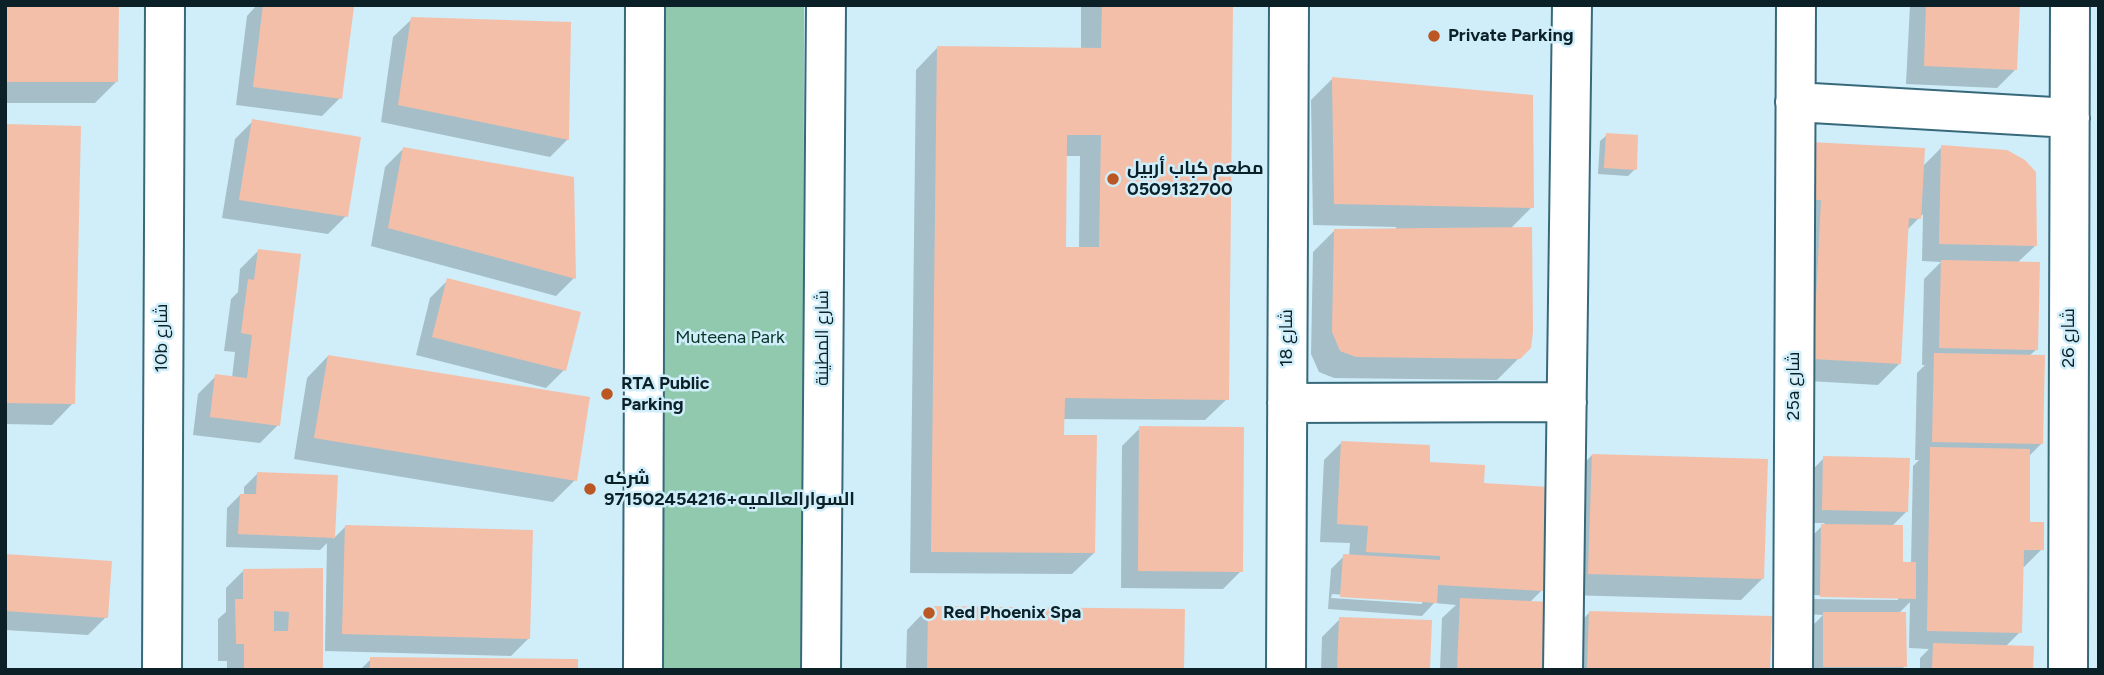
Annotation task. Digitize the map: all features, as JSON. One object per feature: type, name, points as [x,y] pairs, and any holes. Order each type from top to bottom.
[{"type":"street","name":"10b شارع","points":[[162,670],[165,5]]},
{"type":"street","points":[[643,670],[645,5]]},
{"type":"street","name":"شارع المطينة","points":[[821,670],[826,5]]},
{"type":"street","name":"شارع 18","points":[[1286,670],[1289,5]]},
{"type":"street","points":[[1563,670],[1572,5]]},
{"type":"street","name":"25a شارع","points":[[1793,670],[1796,5]]},
{"type":"street","name":"شارع 26","points":[[2068,670],[2084,404],[2070,118],[2070,5]]},
{"type":"street","points":[[1796,102],[2070,118]]},
{"type":"street","points":[[1287,403],[1567,402]]},
{"type":"green space","name":"Muteena Park","points":[[656,5],[804,5],[803,670],[655,670]]},
{"type":"building","points":[[5,5],[119,5],[118,82],[5,82]]},
{"type":"building","points":[[263,5],[354,7],[342,99],[253,87]]},
{"type":"building","points":[[1102,5],[1233,5],[1229,400],[1065,398],[1064,435],[1097,435],[1095,553],[931,552],[937,46],[1101,48]],"holes":[[[1067,135],[1101,135],[1099,247],[1066,247]]]},
{"type":"building","points":[[1926,5],[2020,5],[2017,70],[1924,66]]},
{"type":"building","points":[[411,17],[571,22],[569,140],[398,105]]},
{"type":"building","points":[[1332,77],[1533,95],[1534,208],[1334,204]]},
{"type":"building","points":[[252,119],[361,137],[348,217],[239,200]]},
{"type":"building","points":[[5,124],[81,126],[75,404],[5,403]]},
{"type":"building","points":[[1606,133],[1638,135],[1637,170],[1604,168]]},
{"type":"building","points":[[1810,142],[1925,148],[1921,219],[1909,218],[1901,364],[1813,359],[1821,200],[1807,199]]},
{"type":"building","points":[[1941,145],[2007,150],[2025,160],[2036,172],[2037,246],[1939,244]]},
{"type":"building","points":[[403,147],[574,177],[576,279],[388,228]]},
{"type":"building","points":[[1532,227],[1533,332],[1531,348],[1520,359],[1356,357],[1340,351],[1332,332],[1334,229]]},
{"type":"building","points":[[258,249],[301,254],[280,426],[210,417],[215,374],[247,378],[252,335],[241,333],[248,279],[254,280]]},
{"type":"building","points":[[1941,260],[2040,262],[2038,350],[1939,348]]},
{"type":"building","points":[[447,278],[581,312],[566,371],[432,337]]},
{"type":"building","points":[[1934,353],[2045,355],[2043,444],[1932,442]]},
{"type":"building","points":[[328,355],[590,397],[577,481],[314,438]]},
{"type":"building","points":[[1139,426],[1244,427],[1243,572],[1138,571]]},
{"type":"building","points":[[1341,441],[1430,445],[1430,462],[1485,465],[1484,483],[1549,487],[1544,591],[1438,585],[1437,603],[1340,597],[1343,554],[1440,560],[1440,556],[1366,552],[1368,526],[1337,524]]},
{"type":"building","points":[[1930,447],[2030,449],[2030,522],[2044,522],[2044,550],[2024,550],[2022,633],[1927,631]]},
{"type":"building","points":[[1592,454],[1768,459],[1764,579],[1588,574]]},
{"type":"building","points":[[1823,456],[1910,458],[1908,512],[1822,510]]},
{"type":"building","points":[[257,472],[338,475],[335,538],[238,534],[240,494],[256,494]]},
{"type":"building","points":[[1821,524],[1903,525],[1903,562],[1916,562],[1916,599],[1820,597]]},
{"type":"building","points":[[345,525],[533,530],[530,639],[342,634]]},
{"type":"building","points":[[5,554],[112,561],[108,618],[5,611]]},
{"type":"building","points":[[323,568],[323,670],[244,670],[244,644],[236,644],[235,599],[243,599],[243,569]],"holes":[[[274,611],[289,612],[288,631],[274,631]]]},
{"type":"building","points":[[1460,598],[1552,602],[1549,670],[1457,670]]},
{"type":"building","points":[[928,606],[1185,609],[1184,670],[927,670]]},
{"type":"building","points":[[1589,611],[1772,616],[1770,670],[1587,670]]},
{"type":"building","points":[[1823,612],[1906,612],[1907,667],[1823,667]]},
{"type":"building","points":[[1339,617],[1432,620],[1430,670],[1337,670]]},
{"type":"building","points":[[1933,643],[2034,646],[2033,670],[1932,670]]},
{"type":"building","points":[[370,657],[578,659],[578,670],[370,670]]},
{"type":"place","name":"Private Parking","points":[[1434,36]]},
{"type":"place","name":"مطعم كباب أربيل 0509132700","points":[[1113,179]]},
{"type":"place","name":"RTA Public Parking","points":[[607,394]]},
{"type":"place","name":"شركه السوارالعالميه+971502454216","points":[[590,489]]},
{"type":"place","name":"Red Phoenix Spa","points":[[929,613]]}]
